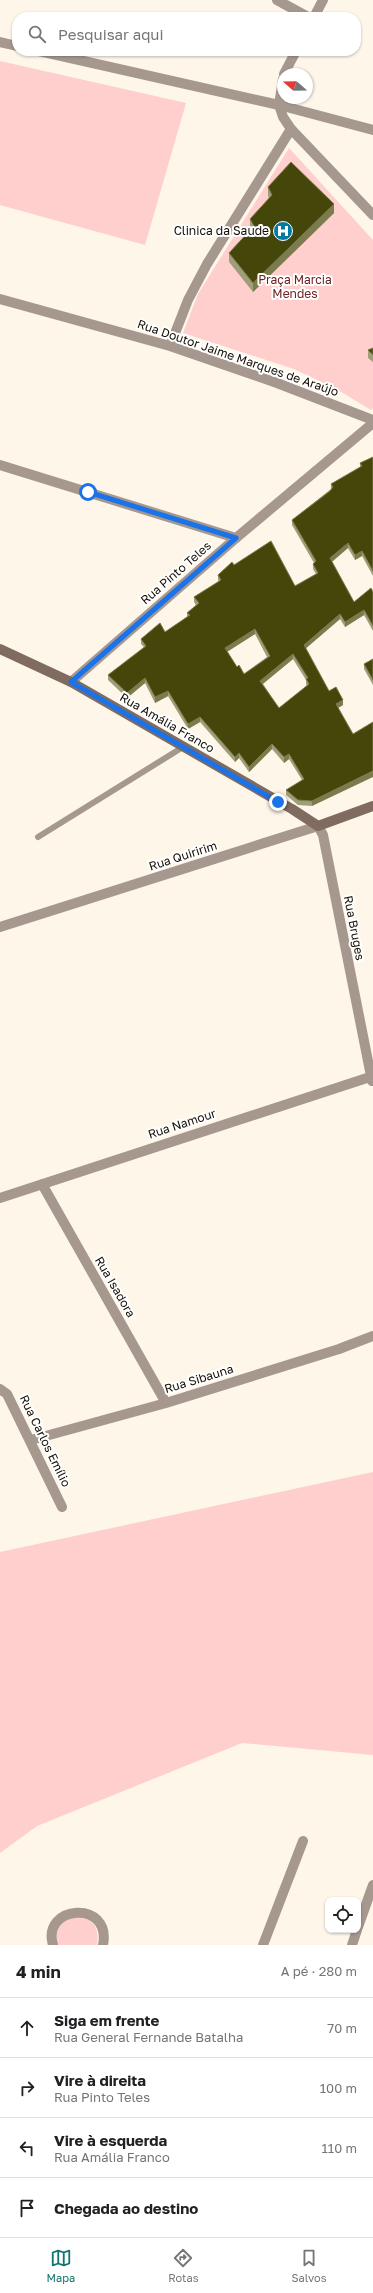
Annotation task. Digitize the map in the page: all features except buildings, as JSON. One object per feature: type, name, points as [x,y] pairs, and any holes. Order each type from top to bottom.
[{"type":"main road","name":"Rua Amália Franco","points":[[0,649],[71,682],[318,826]]},
{"type":"main road","name":"Rua Quiririm","points":[[318,826],[373,806]]},
{"type":"street","points":[[277,0],[299,12]]},
{"type":"street","points":[[317,12],[323,0]]},
{"type":"street","points":[[0,42],[12,45]]},
{"type":"street","points":[[61,56],[279,105],[373,130]]},
{"type":"street","points":[[287,68],[293,56]]},
{"type":"street","points":[[279,105],[283,117],[291,129],[373,215]]},
{"type":"street","points":[[170,346],[188,300],[207,264],[291,129]]},
{"type":"street","name":"Rua Doutor Jaime Marques de Araújo","points":[[0,299],[170,346],[277,383],[373,422]]},
{"type":"street","name":"Rua Pinto Teles","points":[[71,682],[236,538],[373,422]]},
{"type":"street","points":[[0,465],[236,538]]},
{"type":"street","name":"Rua Quiririm","points":[[0,927],[318,826]]},
{"type":"street","name":"Rua Bruges","points":[[318,826],[323,836],[372,1078]]},
{"type":"street","name":"Rua Namour","points":[[0,1198],[372,1078]]},
{"type":"street","name":"Rua Isadora","points":[[42,1184],[166,1403]]},
{"type":"street","name":"Rua Sibauna","points":[[31,1440],[166,1403],[339,1349],[373,1336]]},
{"type":"street","name":"Rua Carlos Emílio","points":[[0,1389],[7,1394],[31,1440],[62,1507]]},
{"type":"street","points":[[263,1945],[304,1841]]},
{"type":"street","points":[[361,1920],[373,1885]]},
{"type":"street","points":[[54,1945],[53,1932],[56,1924],[69,1913],[77,1911],[94,1917],[99,1923],[103,1930],[103,1945]]},
{"type":"street","points":[[352,1945],[356,1933]]},
{"type":"lane","points":[[38,837],[183,747]]},
{"type":"green space","points":[[0,61],[186,103],[145,245],[0,205]]},
{"type":"green space","name":"Praça Marcia Mendes","points":[[289,148],[373,240],[373,408],[371,410],[338,390],[294,369],[183,333],[198,294]]},
{"type":"green space","points":[[373,1472],[373,1755],[242,1743],[37,1826],[0,1853],[0,1552]]},
{"type":"green space","points":[[70,1917],[84,1918],[92,1923],[97,1932],[97,1945],[57,1945],[57,1932],[63,1923]]},
{"type":"place","name":"Clinica da Saude","points":[[283,231]]},
{"type":"route","points":[[88,492],[236,538],[71,682],[278,802]]}]
